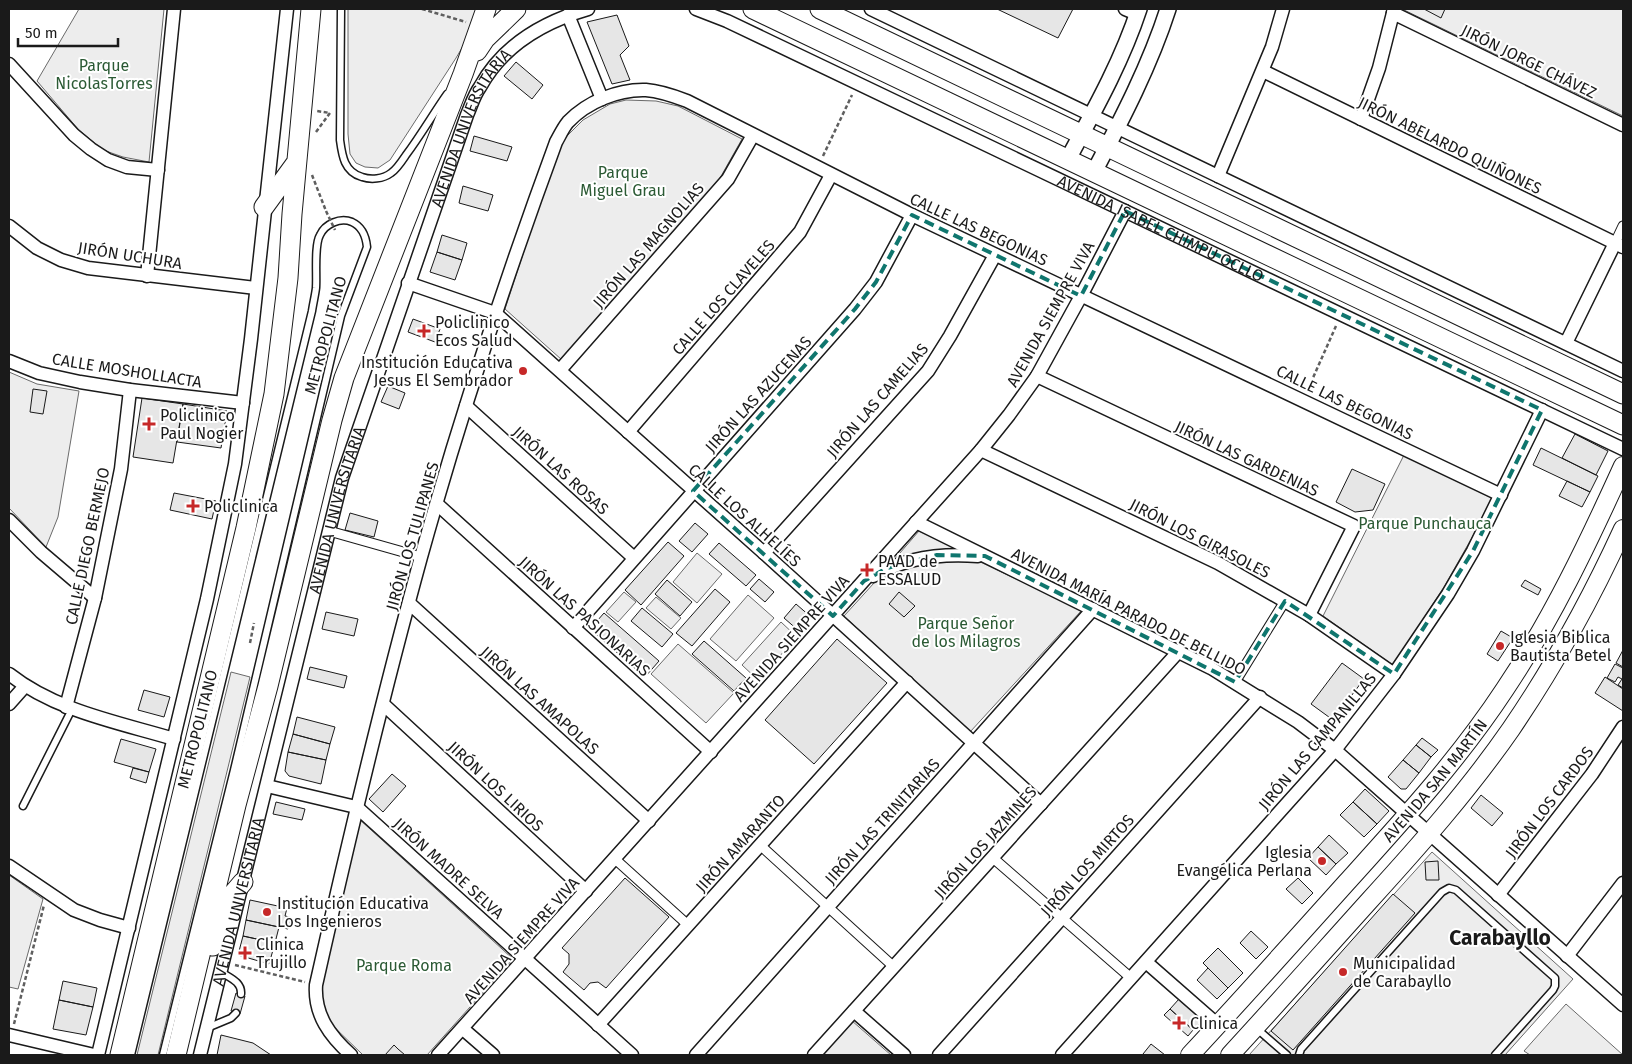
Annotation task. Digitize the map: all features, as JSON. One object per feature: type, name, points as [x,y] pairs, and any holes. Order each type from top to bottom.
[{"type":"main road","points":[[120,1055],[246,528],[274,394],[288,278],[311,9]]},
{"type":"main road","name":"AVENIDA UNIVERSITARIA","points":[[176,1055],[236,805],[268,686],[332,420],[344,378],[463,74],[486,9]]},
{"type":"main road","points":[[463,74],[485,38],[516,9]]},
{"type":"main road","name":"AVENIDA ISABEL CHIMPU OCLLO","points":[[754,9],[1623,425]]},
{"type":"main road","points":[[820,9],[1623,394]]},
{"type":"main road","points":[[264,207],[297,162]]},
{"type":"main road","name":"AVENIDA SAN MARTÍN","points":[[1190,1055],[1407,815],[1463,748],[1525,658],[1560,598],[1623,466]]},
{"type":"main road","name":"AVENIDA SAN MARTÍN","points":[[1230,1055],[1429,834],[1486,764],[1540,685],[1619,551],[1623,529]]},
{"type":"main road","points":[[193,985],[207,964],[231,896],[243,882]]},
{"type":"street","points":[[147,276],[174,9]]},
{"type":"street","points":[[98,1055],[174,739],[224,521],[235,464],[287,9]]},
{"type":"street","points":[[588,9],[568,15],[602,99]]},
{"type":"street","name":"AVENIDA ISABEL CHIMPU OCLLO","points":[[696,9],[727,21],[858,83],[1623,449]]},
{"type":"street","points":[[871,9],[1623,371]]},
{"type":"street","points":[[1084,191],[1118,127],[1153,49],[1168,9]]},
{"type":"street","points":[[1218,176],[1263,71],[1283,9]]},
{"type":"street","points":[[1058,179],[1092,115],[1128,39],[1134,11]]},
{"type":"street","points":[[1361,119],[1380,68],[1394,11]]},
{"type":"street","name":"JIRÓN JORGE CHÁVEZ","points":[[1394,11],[1623,125]]},
{"type":"street","name":"AVENIDA UNIVERSITARIA","points":[[200,1055],[342,478],[467,115],[479,88],[503,55],[532,32],[568,15]]},
{"type":"street","points":[[9,64],[74,135],[91,149],[108,160],[127,167],[158,170]]},
{"type":"street","name":"JIRÓN ABELARDO QUIÑONES","points":[[1263,71],[1619,245]]},
{"type":"street","name":"CALLE LAS BEGONIAS","points":[[602,99],[631,91],[645,90],[687,101],[912,216],[1501,495]]},
{"type":"street","name":"JIRÓN LOS TULIPANES","points":[[352,1055],[329,1033],[318,1010],[315,996],[316,985],[356,807],[421,557],[495,313],[556,142],[567,124],[578,113],[602,99]]},
{"type":"street","name":"JIRÓN LAS MAGNOLIAS","points":[[560,370],[728,179],[753,135]]},
{"type":"street","name":"CALLE LOS CLAVELES","points":[[628,432],[795,238],[832,175]]},
{"type":"street","name":"AVENIDA SIEMPRE VIVA","points":[[438,1055],[981,450],[1037,376],[1125,211]]},
{"type":"street","name":"JIRÓN LAS AZUCENAS","points":[[573,628],[855,309],[876,282],[912,216]]},
{"type":"street","name":"JIRÓN UCHURA","points":[[9,226],[37,248],[61,260],[88,268],[256,288]]},
{"type":"street","points":[[1566,343],[1619,245],[1623,226]]},
{"type":"street","name":"JIRÓN LAS CAMELIAS","points":[[764,553],[928,371],[950,336],[995,255]]},
{"type":"street","name":"CALLE LOS ALHELÍES","points":[[408,283],[495,313],[1041,804]]},
{"type":"street","name":"CALLE MOSHOLLACTA","points":[[9,361],[39,373],[130,390],[243,403]]},
{"type":"street","name":"JIRÓN LAS GARDENIAS","points":[[1037,376],[1354,526],[1310,615]]},
{"type":"street","name":"CALLE DIEGO BERMEJO","points":[[69,708],[95,598],[121,469],[130,390]]},
{"type":"street","name":"JIRÓN LAS ROSAS","points":[[466,406],[634,558]]},
{"type":"street","name":"JIRÓN LAS CAMPANILLAS","points":[[1062,1055],[1335,750],[1394,674],[1448,594],[1473,551],[1542,410]]},
{"type":"street","name":"JIRÓN LOS GIRASOLES","points":[[981,450],[1218,563],[1310,615],[1394,674]]},
{"type":"street","name":"JIRÓN LAS PASIONARIAS","points":[[437,504],[711,752]]},
{"type":"street","points":[[9,520],[41,552],[95,598]]},
{"type":"street","name":"AVENIDA MARÍA PARADO DE BELLIDO","points":[[916,522],[1179,651],[1235,682],[1298,722],[1335,750],[1623,1005]]},
{"type":"street","points":[[329,532],[421,557]]},
{"type":"street","name":"AVENIDA MARÍA PARADO DE BELLIDO","points":[[864,581],[887,568],[918,558],[937,555],[985,556]]},
{"type":"street","points":[[1235,682],[1285,601]]},
{"type":"street","name":"JIRÓN LAS AMAPOLAS","points":[[410,603],[649,821]]},
{"type":"street","name":"JIRÓN LAS TRINITARIAS","points":[[696,1055],[1093,609]]},
{"type":"street","name":"JIRÓN LOS JAZMINES","points":[[814,1055],[1179,651]]},
{"type":"street","points":[[9,674],[25,686],[69,708],[174,739]]},
{"type":"street","name":"JIRÓN AMARANTO","points":[[598,1025],[907,682]]},
{"type":"street","points":[[9,704],[25,686]]},
{"type":"street","name":"JIRÓN LOS MIRTOS","points":[[939,1055],[1260,697]]},
{"type":"street","name":"JIRÓN LOS LIRIOS","points":[[383,704],[586,891]]},
{"type":"street","name":"JIRÓN LOS CARDOS","points":[[1498,895],[1592,774],[1623,727]]},
{"type":"street","name":"JIRÓN MADRE SELVA","points":[[267,786],[356,807],[632,1055]]},
{"type":"street","points":[[760,845],[894,967]]},
{"type":"street","points":[[993,858],[1131,978]]},
{"type":"street","points":[[615,859],[688,925]]},
{"type":"street","points":[[9,866],[74,910],[129,928]]},
{"type":"street","points":[[1567,956],[1623,883]]},
{"type":"street","points":[[1146,962],[1218,1025]]},
{"type":"street","points":[[854,1011],[904,1055]]},
{"type":"street","points":[[463,1028],[492,1055]]},
{"type":"street","points":[[10,1035],[94,1055]]},
{"type":"lane","points":[[341,9],[341,147],[343,161],[350,171],[360,177],[383,178],[392,173],[418,139],[446,95],[463,74]]},
{"type":"lane","name":"METROPOLITANO","points":[[131,1055],[312,311],[316,290],[317,242],[320,234],[329,224],[340,220],[352,222],[362,230],[366,238],[367,247],[341,316],[236,761],[163,1055]]},
{"type":"lane","points":[[23,806],[69,708]]},
{"type":"lane","points":[[1299,1055],[1301,1049],[1442,892],[1449,888],[1456,890],[1552,975],[1556,982],[1553,990],[1495,1055]]},
{"type":"lane","points":[[222,967],[238,983],[241,994]]},
{"type":"lane","points":[[207,1028],[230,1018],[236,1013]]},
{"type":"lane","points":[[1255,1027],[1287,1055]]},
{"type":"path","points":[[422,9],[479,26]]},
{"type":"path","points":[[439,9],[442,14]]},
{"type":"path","points":[[817,168],[858,83]]},
{"type":"path","points":[[315,134],[330,113]]},
{"type":"path","points":[[312,175],[326,211],[336,230]]},
{"type":"path","points":[[1303,400],[1341,314]]},
{"type":"path","points":[[250,643],[254,623]]},
{"type":"path","points":[[10,1035],[47,893]]},
{"type":"path","points":[[222,967],[316,985]]},
{"type":"highlighted area","points":[[1125,211],[1542,410],[1473,551],[1394,674],[1285,601],[1235,682],[985,556],[937,555],[887,568],[864,581],[833,616],[693,491],[855,309],[876,282],[912,215],[1081,296]]},
{"type":"shaded area","name":"Parque NicolasTorres","points":[[79,9],[164,9],[149,162],[123,157],[103,150],[78,129],[37,81]]},
{"type":"shaded area","points":[[348,9],[479,9],[469,36],[456,58],[390,160],[378,168],[365,167],[356,163],[350,154],[348,134]]},
{"type":"shaded area","points":[[1402,9],[1623,9],[1623,116],[1468,41]]},
{"type":"shaded area","name":"Parque Miguel Grau","points":[[626,100],[656,101],[678,106],[742,139],[720,178],[562,360],[505,309],[557,150],[564,139],[583,120],[610,104]]},
{"type":"shaded area","points":[[9,372],[37,384],[79,391],[58,517],[46,547],[9,508]]},
{"type":"shaded area","name":"Parque Punchauca","points":[[1404,455],[1492,498],[1444,587],[1393,665],[1323,616]]},
{"type":"shaded area","points":[[919,531],[960,550],[927,551],[893,561]]},
{"type":"shaded area","points":[[697,553],[722,574],[697,603],[673,582]]},
{"type":"shaded area","name":"Parque Señor de los Milagros","points":[[976,560],[1082,610],[970,732],[844,616],[874,583],[885,575],[930,561]]},
{"type":"shaded area","points":[[624,592],[636,602],[618,622],[606,612]]},
{"type":"shaded area","points":[[748,595],[774,618],[736,661],[710,639]]},
{"type":"shaded area","points":[[656,597],[681,618],[671,629],[646,608]]},
{"type":"shaded area","points":[[781,622],[797,637],[758,680],[742,665]]},
{"type":"shaded area","points":[[678,644],[734,693],[706,723],[651,674]]},
{"type":"shaded area","points":[[231,672],[250,677],[158,1055],[137,1055]]},
{"type":"shaded area","name":"Parque Roma","points":[[359,819],[513,959],[427,1055],[363,1055],[331,1024],[324,1010],[321,994],[322,977]]},
{"type":"shaded area","points":[[1432,852],[1573,979],[1505,1055],[1249,1055]]},
{"type":"shaded area","points":[[9,875],[43,899],[18,989],[9,987]]},
{"type":"shaded area","points":[[1566,1004],[1623,1055],[1530,1055],[1524,1051]]},
{"type":"shaded area","points":[[851,1020],[891,1055],[819,1055]]},
{"type":"building","points":[[997,9],[1073,9],[1058,38]]},
{"type":"building","points":[[1424,9],[1445,9],[1441,18]]},
{"type":"building","points":[[617,15],[629,46],[620,55],[630,80],[612,84],[587,22]]},
{"type":"building","points":[[516,62],[543,85],[532,99],[504,76]]},
{"type":"building","points":[[474,136],[512,147],[507,161],[470,151]]},
{"type":"building","points":[[463,186],[493,195],[488,211],[459,203]]},
{"type":"building","points":[[442,235],[467,243],[462,260],[437,252]]},
{"type":"building","points":[[437,252],[462,260],[455,280],[430,272]]},
{"type":"building","name":"Policlinico Ecos Salud","points":[[413,319],[440,329],[435,342],[408,332]]},
{"type":"building","points":[[388,386],[405,393],[399,409],[381,402]]},
{"type":"building","points":[[33,389],[47,391],[43,414],[30,412]]},
{"type":"building","name":"Policlinico Paul Nogier","points":[[142,398],[183,404],[173,463],[133,457]]},
{"type":"building","points":[[183,404],[227,411],[221,448],[177,442]]},
{"type":"building","points":[[1575,434],[1608,451],[1596,475],[1562,458]]},
{"type":"building","points":[[1541,448],[1598,476],[1590,492],[1533,465]]},
{"type":"building","points":[[1352,469],[1385,484],[1373,510],[1355,512],[1336,502]]},
{"type":"building","points":[[1567,481],[1590,492],[1582,507],[1559,496]]},
{"type":"building","name":"Policlinica","points":[[174,493],[216,501],[212,519],[170,510]]},
{"type":"building","points":[[350,513],[378,521],[374,537],[345,530]]},
{"type":"building","points":[[695,523],[708,534],[692,552],[679,541]]},
{"type":"building","points":[[668,542],[684,556],[641,605],[625,590]]},
{"type":"building","points":[[719,543],[756,575],[746,586],[709,554]]},
{"type":"building","points":[[759,579],[774,592],[765,602],[750,589]]},
{"type":"building","points":[[667,580],[692,602],[680,616],[655,594]]},
{"type":"building","points":[[1525,580],[1541,589],[1538,595],[1521,586]]},
{"type":"building","points":[[715,589],[730,602],[692,646],[676,633]]},
{"type":"building","points":[[899,592],[915,606],[904,617],[889,604]]},
{"type":"building","points":[[796,604],[811,617],[799,631],[784,618]]},
{"type":"building","points":[[642,608],[673,634],[662,647],[631,621]]},
{"type":"building","points":[[326,612],[358,619],[354,636],[322,629]]},
{"type":"building","points":[[604,613],[659,661],[645,677],[590,629]]},
{"type":"building","name":"Iglesia Biblica Bautista Betel","points":[[1501,631],[1513,638],[1498,661],[1487,654]]},
{"type":"building","points":[[837,639],[887,683],[814,764],[765,720]]},
{"type":"building","points":[[704,641],[746,678],[734,691],[692,654]]},
{"type":"building","points":[[1623,650],[1623,667],[1616,663]]},
{"type":"building","points":[[1342,663],[1364,679],[1333,720],[1311,704]]},
{"type":"building","points":[[1615,664],[1623,668],[1623,688],[1618,685],[1622,679],[1618,677],[1615,682],[1607,678]]},
{"type":"building","points":[[310,667],[347,676],[344,688],[307,679]]},
{"type":"building","points":[[1605,677],[1623,689],[1623,711],[1595,693]]},
{"type":"building","points":[[144,690],[170,697],[164,717],[138,710]]},
{"type":"building","points":[[297,717],[335,727],[330,744],[293,734]]},
{"type":"building","points":[[293,734],[330,744],[326,760],[288,752]]},
{"type":"building","points":[[1422,738],[1438,750],[1431,757],[1416,745]]},
{"type":"building","points":[[121,739],[156,749],[149,772],[114,762]]},
{"type":"building","points":[[1416,745],[1431,757],[1419,773],[1403,760]]},
{"type":"building","points":[[288,752],[326,760],[321,784],[289,776],[285,771]]},
{"type":"building","points":[[1403,760],[1419,773],[1406,789],[1401,789],[1388,777]]},
{"type":"building","points":[[133,768],[149,772],[146,783],[130,778]]},
{"type":"building","points":[[392,774],[406,786],[383,812],[369,799]]},
{"type":"building","points":[[1365,789],[1389,811],[1377,824],[1353,802]]},
{"type":"building","points":[[1481,795],[1503,813],[1492,826],[1471,808]]},
{"type":"building","points":[[276,802],[305,809],[302,820],[273,814]]},
{"type":"building","points":[[1353,802],[1377,824],[1364,837],[1340,815]]},
{"type":"building","points":[[1329,835],[1348,853],[1336,864],[1318,847]]},
{"type":"building","name":"Iglesia Evangélica Perlana","points":[[1318,847],[1336,864],[1326,875],[1308,858]]},
{"type":"building","points":[[1438,861],[1439,880],[1426,880],[1425,862]]},
{"type":"building","points":[[625,878],[669,917],[606,988],[598,982],[590,983],[584,990],[563,972],[569,964],[569,954],[562,948]]},
{"type":"building","points":[[1298,878],[1313,893],[1302,904],[1286,889]]},
{"type":"building","name":"Municipalidad de Carabayllo","points":[[1393,894],[1415,913],[1293,1050],[1271,1031]]},
{"type":"building","name":"Institución Educativa Los Ingenieros","points":[[250,900],[287,908],[285,916],[290,917],[288,929],[246,920]]},
{"type":"building","points":[[246,920],[279,927],[275,943],[243,936]]},
{"type":"building","points":[[1251,931],[1268,947],[1256,959],[1240,943]]},
{"type":"building","points":[[243,936],[275,943],[269,964],[238,955]]},
{"type":"building","points":[[1218,948],[1243,973],[1228,988],[1203,963]]},
{"type":"building","points":[[1208,968],[1228,988],[1217,999],[1197,980]]},
{"type":"building","points":[[63,981],[97,988],[93,1007],[59,1000]]},
{"type":"building","points":[[236,993],[245,996],[240,1014],[231,1011]]},
{"type":"building","points":[[1179,999],[1203,1020],[1193,1030],[1170,1009]]},
{"type":"building","points":[[59,1000],[93,1007],[86,1035],[53,1029]]},
{"type":"building","name":"Clinica","points":[[1170,1009],[1193,1030],[1188,1036],[1164,1015]]},
{"type":"building","points":[[221,1035],[253,1043],[271,1055],[217,1055]]},
{"type":"building","points":[[1151,1044],[1165,1055],[1143,1054]]},
{"type":"building","points":[[394,1045],[398,1049],[405,1055],[385,1055]]},
{"type":"place","name":"Policlinico Ecos Salud","points":[[424,331]]},
{"type":"place","name":"Institución Educativa Jesus El Sembrador","points":[[523,371]]},
{"type":"place","name":"Policlinico Paul Nogier","points":[[149,424]]},
{"type":"place","name":"Policlinica","points":[[193,506]]},
{"type":"place","name":"PAAD de ESSALUD","points":[[867,570]]},
{"type":"place","name":"Iglesia Biblica Bautista Betel","points":[[1500,646]]},
{"type":"place","name":"Iglesia Evangélica Perlana","points":[[1322,861]]},
{"type":"place","name":"Institución Educativa Los Ingenieros","points":[[267,912]]},
{"type":"place","name":"Clinica Trujillo","points":[[245,953]]},
{"type":"place","name":"Municipalidad de Carabayllo","points":[[1343,972]]},
{"type":"place","name":"Clinica","points":[[1179,1023]]},
{"type":"district","name":"Carabayllo","points":[[1500,938]]}]
